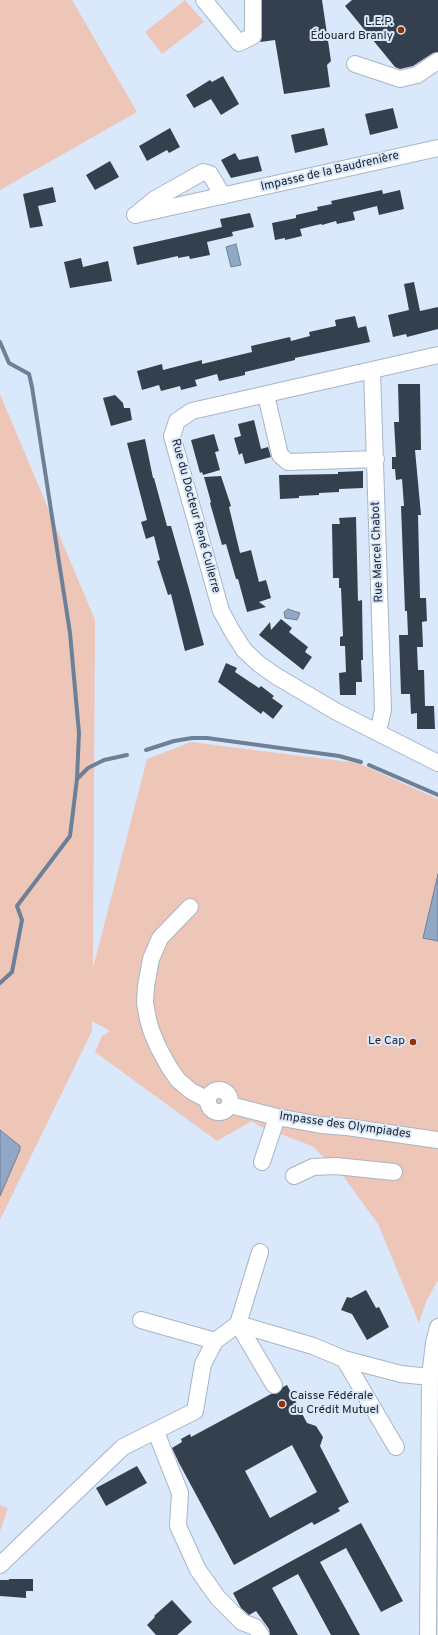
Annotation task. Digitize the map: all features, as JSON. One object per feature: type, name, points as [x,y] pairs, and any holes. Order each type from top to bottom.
[{"type":"street","points":[[204,0],[240,43],[253,36],[253,0]]},
{"type":"street","points":[[355,64],[400,79],[417,75],[438,61]]},
{"type":"street","name":"Impasse de la Baudrenière","points":[[223,196],[210,174],[203,172],[155,199],[135,215],[223,196],[438,148]]},
{"type":"street","name":"Rue du Docteur René Cullerre","points":[[438,355],[192,411],[177,421],[172,436],[221,611],[244,650],[259,664],[276,676],[330,708],[438,763]]},
{"type":"street","name":"Rue Marcel Chabot","points":[[372,370],[383,710],[376,732]]},
{"type":"street","points":[[266,395],[280,455],[288,462],[376,459]]},
{"type":"street","name":"Impasse des Olympiades","points":[[190,907],[160,938],[150,959],[146,986],[145,1003],[151,1030],[158,1047],[178,1080],[191,1091],[208,1100],[212,1093],[222,1090],[228,1095],[230,1105],[277,1116],[321,1125],[347,1127],[438,1140]]},
{"type":"street","points":[[262,1162],[277,1116]]},
{"type":"street","points":[[294,1176],[313,1167],[336,1166],[394,1172]]},
{"type":"street","points":[[0,1565],[123,1447],[195,1412],[203,1364],[215,1341],[238,1324],[260,1252]]},
{"type":"street","points":[[140,1320],[215,1341]]},
{"type":"street","points":[[238,1324],[313,1346],[344,1358],[401,1374],[430,1378]]},
{"type":"street","points":[[238,1324],[274,1385]]},
{"type":"street","points":[[428,1635],[430,1378],[434,1343],[438,1327]]},
{"type":"street","points":[[344,1358],[396,1447]]},
{"type":"street","points":[[156,1432],[180,1493],[178,1526],[198,1570],[218,1598],[242,1622],[255,1627],[261,1635]]},
{"type":"shaded area","points":[[0,0],[72,0],[137,112],[0,190]]},
{"type":"shaded area","points":[[185,0],[204,22],[162,54],[145,32]]},
{"type":"shaded area","points":[[0,394],[95,620],[93,968],[147,759],[191,742],[358,763],[438,799],[438,1280],[426,1302],[419,1323],[378,1224],[343,1176],[312,1146],[259,1126],[252,1121],[217,1141],[95,1052],[102,1036],[110,1031],[92,1021],[92,1031],[0,1220]]},
{"type":"shaded area","points":[[0,1505],[8,1508],[0,1531]]},
{"type":"water","points":[[236,244],[241,265],[231,267],[226,247]]},
{"type":"water","points":[[288,609],[300,613],[297,620],[285,618],[284,612]]},
{"type":"water","points":[[438,874],[438,941],[423,938]]},
{"type":"water","points":[[0,1130],[20,1146],[20,1150],[0,1196]]},
{"type":"building","points":[[262,0],[322,0],[331,61],[327,65],[330,87],[284,94],[275,40],[260,42],[262,36]]},
{"type":"building","name":"L.E.P. Édouard Branly","points":[[352,0],[438,0],[438,52],[433,53],[413,66],[400,69],[395,67],[345,6]]},
{"type":"building","points":[[223,76],[239,104],[221,115],[211,99],[194,108],[186,95],[210,80],[212,82]]},
{"type":"building","points":[[393,108],[398,128],[370,135],[365,114]]},
{"type":"building","points":[[170,128],[180,147],[169,153],[167,150],[147,161],[139,146]]},
{"type":"building","points":[[324,128],[328,145],[295,153],[291,135]]},
{"type":"building","points":[[235,153],[239,160],[258,156],[262,171],[231,178],[221,160]]},
{"type":"building","points":[[110,161],[119,177],[95,190],[86,175]]},
{"type":"building","points":[[53,187],[56,202],[38,206],[43,226],[30,228],[23,194]]},
{"type":"building","points":[[382,190],[383,194],[400,190],[404,209],[379,215],[377,206],[353,212],[355,220],[337,224],[336,221],[300,229],[302,236],[285,240],[285,238],[275,240],[272,223],[296,218],[296,215],[318,210],[317,207],[332,204],[331,201]]},
{"type":"building","points":[[250,213],[254,227],[232,232],[233,236],[207,242],[210,255],[190,259],[189,256],[178,258],[178,256],[137,265],[133,247],[222,227],[220,219]]},
{"type":"building","points":[[81,258],[83,267],[108,261],[112,281],[70,288],[64,262]]},
{"type":"building","points":[[414,282],[420,311],[438,307],[438,329],[407,337],[406,334],[393,337],[388,315],[409,310],[404,284]]},
{"type":"building","points":[[355,316],[358,328],[366,326],[370,342],[295,358],[295,360],[245,372],[245,375],[219,381],[217,374],[195,380],[197,386],[181,390],[180,386],[161,391],[159,385],[142,390],[137,371],[162,364],[163,370],[202,360],[202,364],[252,352],[251,346],[290,337],[291,341],[310,336],[309,332],[336,326],[335,320]]},
{"type":"building","points":[[398,384],[420,384],[421,450],[415,450],[421,515],[418,515],[420,598],[426,598],[427,621],[422,622],[423,647],[417,647],[418,670],[424,670],[425,706],[434,706],[435,729],[417,729],[417,713],[411,714],[410,694],[401,694],[399,635],[408,635],[407,611],[405,611],[401,506],[404,506],[402,479],[396,480],[395,469],[392,469],[392,457],[396,457],[394,422],[399,422]]},
{"type":"building","points":[[115,395],[123,403],[124,408],[130,408],[132,420],[111,426],[103,398]]},
{"type":"building","points":[[254,420],[261,449],[268,447],[271,457],[245,464],[242,453],[239,455],[234,438],[241,436],[238,424]]},
{"type":"building","points":[[214,434],[219,451],[215,452],[220,470],[203,475],[202,472],[200,473],[191,440]]},
{"type":"building","points":[[145,439],[153,478],[167,526],[171,526],[204,645],[185,651],[171,594],[168,595],[157,561],[160,560],[154,536],[146,539],[141,522],[147,520],[127,443]]},
{"type":"building","points":[[363,471],[363,488],[339,489],[339,492],[319,493],[319,495],[280,499],[279,475],[338,474],[338,472]]},
{"type":"building","points":[[221,476],[231,506],[229,507],[240,553],[251,550],[259,582],[266,580],[271,598],[259,602],[266,607],[247,612],[226,544],[222,545],[204,477]]},
{"type":"building","points":[[356,517],[358,601],[362,600],[362,682],[356,682],[356,695],[340,695],[339,673],[346,672],[345,646],[340,646],[340,637],[343,636],[341,588],[339,588],[339,578],[333,578],[332,524],[340,524],[339,518]]},
{"type":"building","points":[[281,619],[292,628],[289,632],[308,647],[305,652],[312,657],[303,670],[259,635],[270,622],[271,630]]},
{"type":"building","points":[[226,663],[237,668],[235,672],[259,688],[261,686],[274,696],[272,698],[283,706],[273,719],[263,711],[261,714],[218,682]]},
{"type":"building","points":[[366,1290],[376,1308],[379,1307],[389,1327],[367,1340],[352,1314],[341,1310],[347,1297],[351,1298]]},
{"type":"building","points":[[287,1385],[307,1423],[316,1426],[323,1437],[320,1446],[349,1502],[338,1508],[340,1511],[314,1525],[312,1522],[234,1565],[172,1448],[182,1442],[181,1439],[190,1434],[191,1437],[271,1394],[278,1393]],"holes":[[[292,1445],[317,1492],[270,1518],[245,1471]]]},
{"type":"building","points":[[137,1466],[147,1483],[106,1506],[96,1488]]},
{"type":"building","points":[[361,1523],[403,1601],[381,1612],[346,1548],[320,1562],[360,1635],[331,1635],[298,1574],[272,1588],[298,1635],[270,1635],[269,1629],[256,1611],[249,1615],[241,1608],[233,1593]]},
{"type":"building","points":[[33,1579],[33,1591],[26,1591],[26,1598],[0,1596],[0,1580]]},
{"type":"building","points":[[172,1600],[192,1622],[177,1635],[156,1635],[147,1625],[155,1617],[154,1616]]},
{"type":"waterway","points":[[0,342],[9,363],[29,374],[32,387],[70,633],[79,733],[77,779],[70,836],[17,906],[22,920],[12,972],[0,983]]},
{"type":"waterway","points":[[146,750],[174,741],[192,738],[207,738],[339,756],[361,762]]},
{"type":"waterway","points":[[77,779],[88,768],[104,760],[127,755]]},
{"type":"waterway","points":[[369,765],[438,795]]},
{"type":"place","name":"L.E.P. Édouard Branly","points":[[401,30]]},
{"type":"place","name":"Le Cap","points":[[413,1042]]},
{"type":"place","name":"Caisse Fédérale du Crédit Mutuel","points":[[282,1404]]}]
